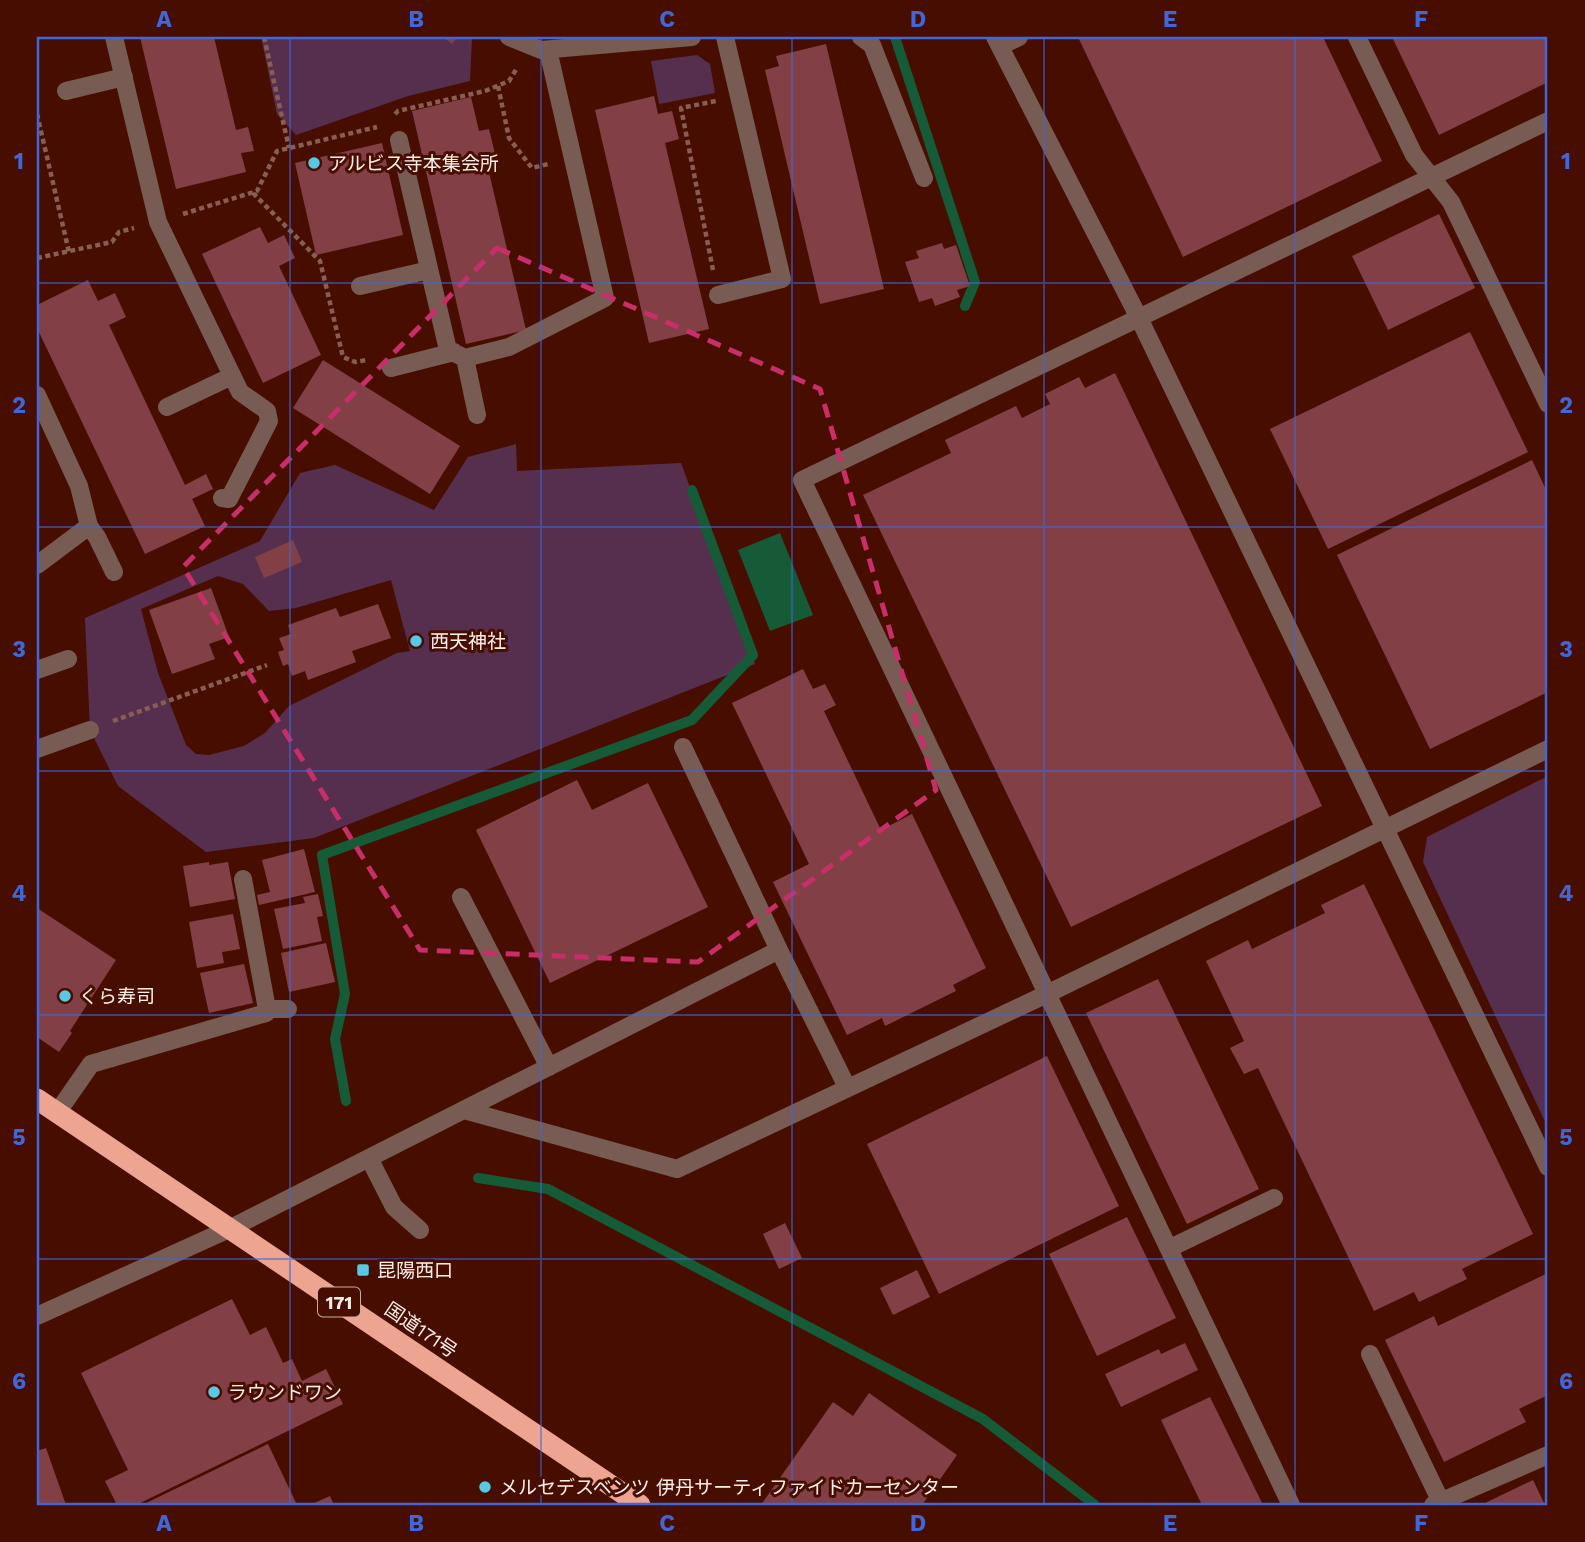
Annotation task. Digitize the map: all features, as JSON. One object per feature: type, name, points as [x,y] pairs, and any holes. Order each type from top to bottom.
[{"type":"highway","name":"国道171号","points":[[37,1099],[640,1505]]},
{"type":"lane","points":[[114,37],[158,222],[240,392],[267,411],[269,421],[229,499],[222,498]]},
{"type":"lane","points":[[509,37],[541,50],[684,37]]},
{"type":"lane","points":[[718,295],[782,279],[726,37]]},
{"type":"lane","points":[[861,37],[872,46],[925,178]]},
{"type":"lane","points":[[1019,37],[998,41],[1139,318],[1548,1167]]},
{"type":"lane","points":[[1357,37],[1414,155],[1451,202],[1548,404]]},
{"type":"lane","points":[[391,368],[509,347],[605,298],[548,50]]},
{"type":"lane","points":[[66,91],[124,77]]},
{"type":"lane","points":[[1292,1505],[802,480],[1548,121]]},
{"type":"lane","points":[[399,140],[448,349],[460,355],[477,415]]},
{"type":"lane","points":[[360,286],[429,270]]},
{"type":"lane","points":[[167,407],[232,376]]},
{"type":"lane","points":[[37,395],[79,485],[89,526],[114,572]]},
{"type":"lane","points":[[37,565],[89,526]]},
{"type":"lane","points":[[37,670],[68,659]]},
{"type":"lane","points":[[37,749],[90,730]]},
{"type":"lane","points":[[683,747],[847,1087]]},
{"type":"lane","points":[[464,1110],[677,1170],[1049,993],[1548,749]]},
{"type":"lane","points":[[57,1113],[90,1064],[266,1013],[243,879]]},
{"type":"lane","points":[[461,897],[549,1067]]},
{"type":"lane","points":[[37,1316],[229,1229],[779,950]]},
{"type":"lane","points":[[267,1009],[288,1009]]},
{"type":"lane","points":[[369,1158],[394,1208],[420,1230]]},
{"type":"lane","points":[[1170,1248],[1274,1198]]},
{"type":"lane","points":[[1370,1354],[1437,1504],[1548,1455]]},
{"type":"path","points":[[264,37],[289,148]]},
{"type":"path","points":[[391,117],[398,111],[485,91],[509,81],[530,46]]},
{"type":"path","points":[[498,86],[509,138],[532,168],[573,158]]},
{"type":"path","points":[[718,295],[681,108],[739,96]]},
{"type":"path","points":[[37,114],[69,251]]},
{"type":"path","points":[[37,258],[112,242],[119,232],[253,193],[257,191],[277,151],[375,129],[383,123]]},
{"type":"path","points":[[253,193],[320,261],[344,357],[355,362],[377,359],[391,368]]},
{"type":"path","points":[[90,730],[267,665]]},
{"type":"highlighted area","points":[[497,248],[820,389],[936,790],[698,962],[420,950],[183,567]]},
{"type":"shaded area","points":[[261,37],[472,37],[470,81],[408,96],[296,135],[277,114]]},
{"type":"shaded area","points":[[697,55],[710,64],[715,93],[659,104],[651,61]]},
{"type":"shaded area","name":"西天神社","points":[[516,444],[517,471],[681,463],[755,664],[314,838],[206,852],[118,786],[90,730],[85,618],[260,541],[300,473],[335,465],[434,510],[468,457]],"holes":[[[218,576],[243,584],[269,611],[296,608],[391,580],[410,651],[397,653],[289,706],[265,733],[244,746],[209,755],[196,754],[186,745],[158,673],[141,609]]]},
{"type":"shaded area","points":[[780,533],[813,615],[770,631],[738,550]]},
{"type":"shaded area","points":[[1548,776],[1548,1128],[1423,862],[1427,837]]},
{"type":"building","points":[[140,37],[214,37],[236,130],[248,127],[254,151],[241,153],[246,172],[176,189]]},
{"type":"building","points":[[443,37],[457,37],[452,44]]},
{"type":"building","points":[[1078,37],[1323,37],[1382,161],[1183,257]]},
{"type":"building","points":[[1392,37],[1548,37],[1548,82],[1439,135]]},
{"type":"building","points":[[826,44],[884,289],[820,304],[765,70],[779,66],[776,56]]},
{"type":"building","points":[[654,96],[658,114],[672,111],[679,139],[665,143],[709,329],[649,343],[595,110]]},
{"type":"building","points":[[471,97],[479,131],[489,129],[498,166],[488,168],[526,330],[466,344],[412,111]]},
{"type":"building","points":[[382,143],[403,235],[316,255],[295,163]]},
{"type":"building","points":[[1439,214],[1475,288],[1388,330],[1352,256]]},
{"type":"building","points":[[260,227],[268,243],[284,235],[295,258],[279,266],[321,355],[263,383],[202,254]]},
{"type":"building","points":[[942,243],[944,249],[956,245],[970,286],[957,290],[960,297],[935,306],[932,298],[919,302],[905,262],[919,258],[916,251]]},
{"type":"building","points":[[88,280],[98,301],[115,293],[126,317],[109,325],[185,485],[206,474],[213,489],[192,499],[205,526],[145,554],[37,328],[37,305]]},
{"type":"building","points":[[1470,332],[1528,452],[1328,549],[1270,429]]},
{"type":"building","points":[[323,360],[460,446],[430,494],[293,408]]},
{"type":"building","points":[[1115,373],[1322,806],[1071,927],[863,495],[951,453],[945,440],[1016,406],[1022,418],[1050,404],[1045,394],[1079,377],[1085,388]]},
{"type":"building","points":[[1532,460],[1548,494],[1548,692],[1430,749],[1337,555]]},
{"type":"building","points":[[293,540],[302,562],[264,578],[255,557]]},
{"type":"building","points":[[211,588],[229,637],[209,644],[215,659],[172,674],[149,610]]},
{"type":"building","points":[[378,604],[391,638],[352,651],[356,662],[308,680],[305,671],[292,676],[288,664],[283,666],[278,652],[284,650],[279,638],[291,634],[288,625],[336,608],[340,617]]},
{"type":"building","points":[[803,669],[813,689],[825,684],[836,705],[824,711],[881,830],[912,814],[986,968],[953,985],[956,991],[885,1026],[882,1018],[847,1035],[773,882],[809,864],[732,703]]},
{"type":"building","points":[[577,780],[592,810],[648,783],[708,907],[550,983],[476,830]]},
{"type":"building","points":[[304,849],[315,892],[259,905],[257,895],[270,892],[262,860]]},
{"type":"building","points":[[209,862],[209,865],[228,862],[235,899],[190,907],[183,866]]},
{"type":"building","points":[[1364,884],[1533,1234],[1462,1269],[1467,1279],[1419,1302],[1414,1292],[1374,1311],[1258,1068],[1244,1074],[1230,1048],[1244,1041],[1206,961],[1248,940],[1252,949],[1325,913],[1321,905]]},
{"type":"building","points":[[318,894],[323,916],[317,917],[322,941],[283,949],[274,909],[305,903],[303,897]]},
{"type":"building","name":"くら寿司","points":[[37,908],[116,960],[59,1052],[37,1037]]},
{"type":"building","points":[[233,914],[240,949],[222,952],[224,963],[197,968],[189,922]]},
{"type":"building","points":[[326,943],[335,982],[289,992],[281,953]]},
{"type":"building","points":[[244,964],[253,1003],[209,1013],[200,973]]},
{"type":"building","points":[[1158,979],[1259,1189],[1187,1224],[1086,1013]]},
{"type":"building","points":[[1047,1056],[1119,1206],[939,1294],[867,1144]]},
{"type":"building","points":[[1127,1217],[1176,1318],[1097,1356],[1049,1254]]},
{"type":"building","points":[[785,1223],[802,1258],[779,1269],[763,1234]]},
{"type":"building","points":[[917,1270],[930,1297],[893,1315],[880,1288]]},
{"type":"building","points":[[1548,1273],[1548,1395],[1519,1409],[1526,1422],[1444,1462],[1385,1340],[1434,1316],[1438,1326]]},
{"type":"building","name":"ラウンドワン","points":[[232,1299],[250,1335],[266,1327],[283,1363],[292,1359],[302,1381],[326,1369],[343,1404],[136,1505],[117,1505],[105,1481],[128,1470],[81,1373]]},
{"type":"building","points":[[1185,1343],[1198,1370],[1121,1407],[1105,1374],[1159,1349],[1161,1354]]},
{"type":"building","points":[[869,1393],[957,1455],[922,1505],[761,1505],[833,1402],[853,1416]]},
{"type":"building","points":[[1210,1397],[1263,1505],[1202,1505],[1161,1420]]},
{"type":"building","points":[[268,1444],[297,1505],[142,1505]]},
{"type":"building","points":[[46,1448],[66,1505],[37,1505],[37,1451]]},
{"type":"building","points":[[1533,1480],[1545,1505],[1481,1505]]},
{"type":"building","points":[[330,1496],[334,1505],[310,1505]]},
{"type":"waterway","points":[[895,37],[975,282],[965,306]]},
{"type":"waterway","points":[[346,1101],[335,1039],[345,994],[322,855],[692,720],[753,655],[692,490]]},
{"type":"waterway","points":[[478,1178],[548,1189],[983,1419],[1095,1505]]},
{"type":"place","name":"アルビス寺本集会所","points":[[314,163]]},
{"type":"place","name":"西天神社","points":[[416,641]]},
{"type":"place","name":"くら寿司","points":[[65,996]]},
{"type":"place","name":"昆陽西口","points":[[363,1270]]},
{"type":"place","name":"ラウンドワン","points":[[214,1392]]},
{"type":"place","name":"メルセデスベンツ 伊丹サーティファイドカーセンター","points":[[485,1487]]}]
